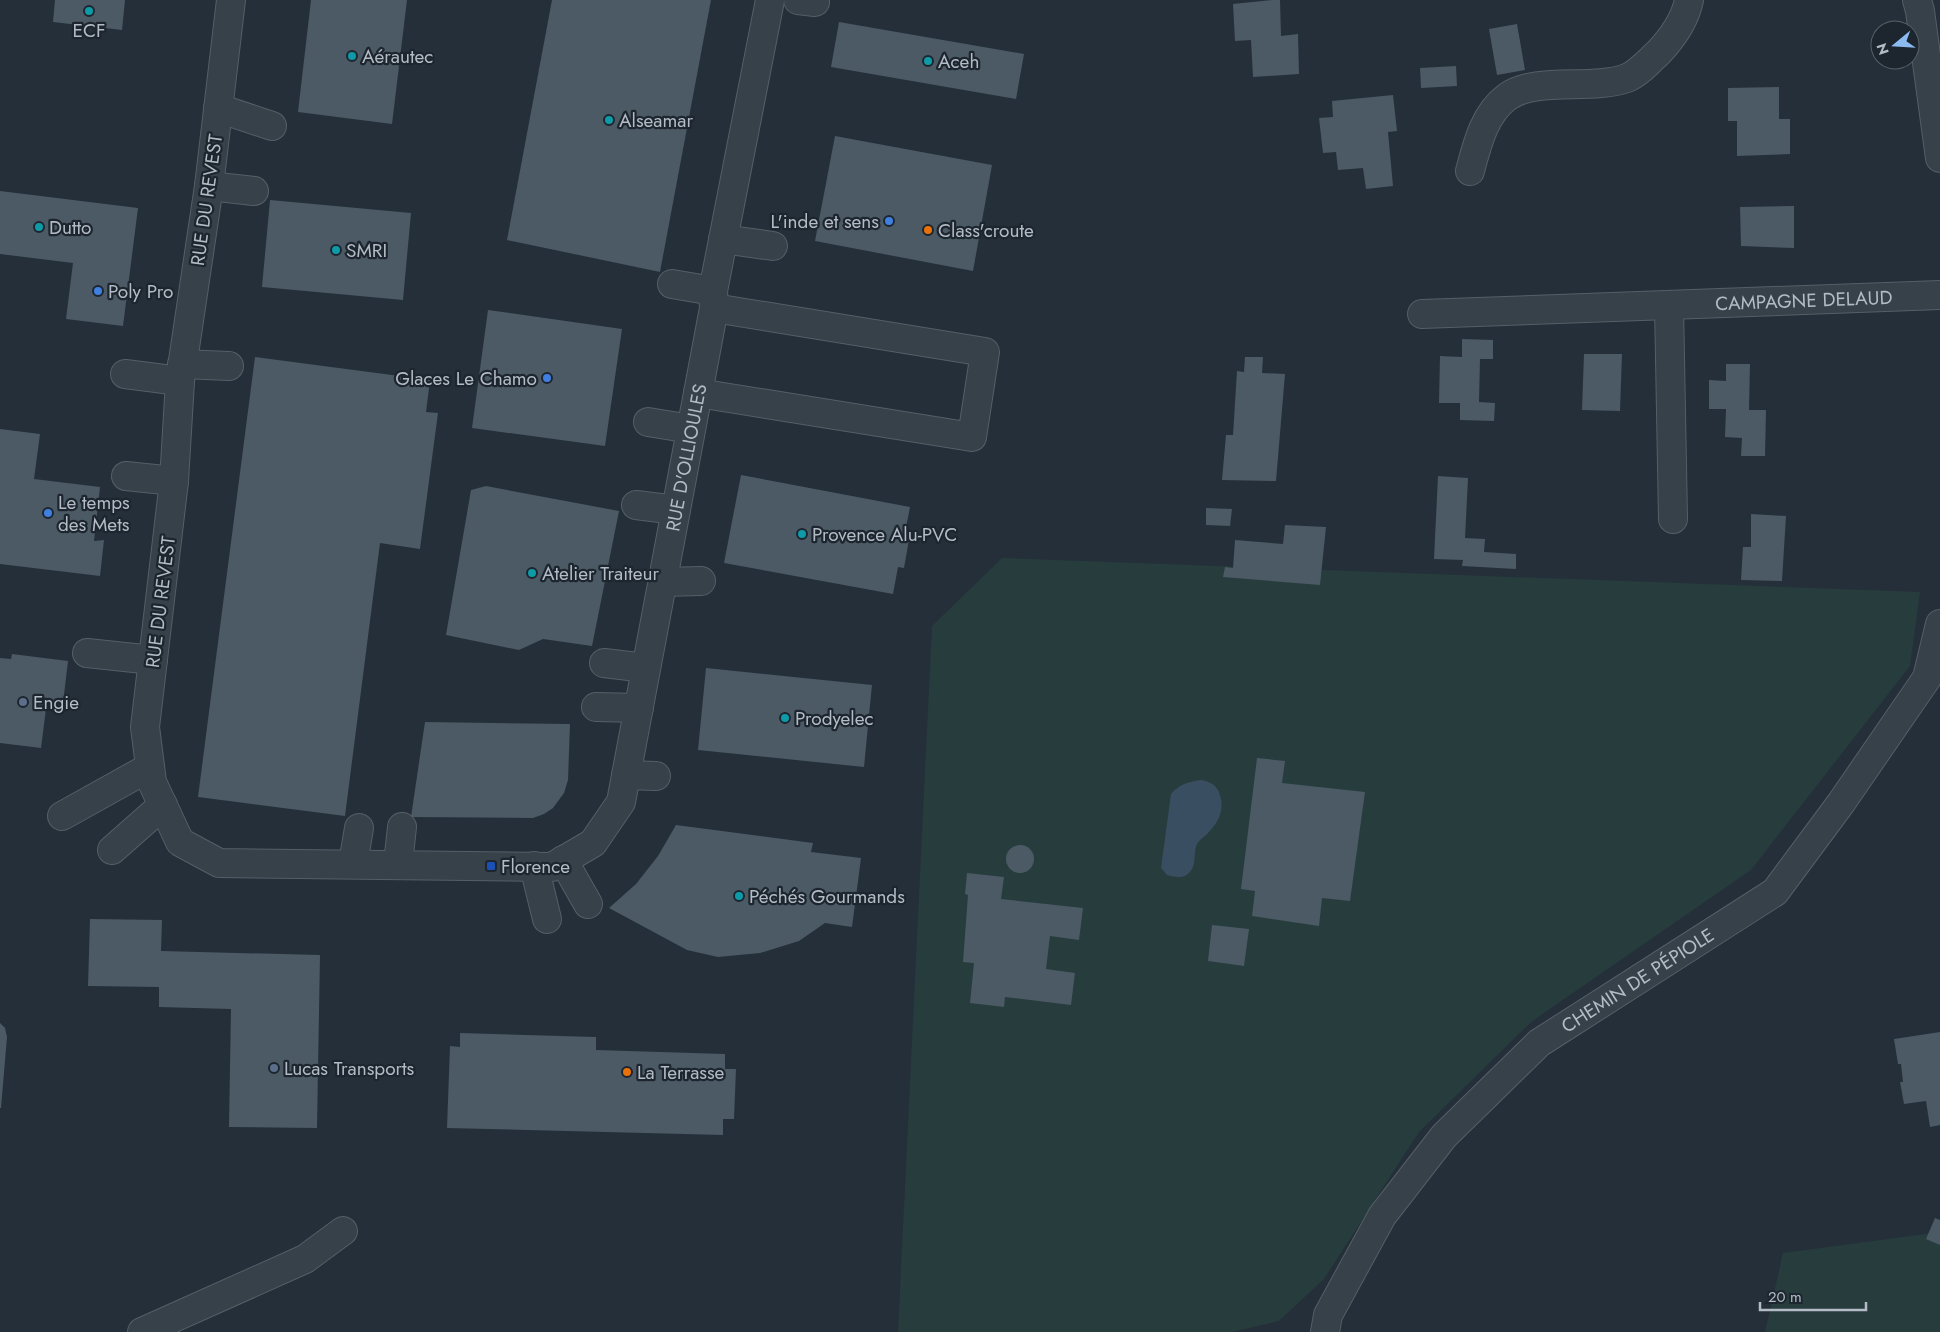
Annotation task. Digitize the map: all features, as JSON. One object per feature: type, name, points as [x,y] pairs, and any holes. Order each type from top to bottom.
[{"type":"street","name":"RUE DU REVEST","points":[[231,0],[209,186],[181,372],[174,481],[145,727],[152,782],[180,842],[218,862],[534,866]]},
{"type":"street","name":"RUE D'OLLIOULES","points":[[534,866],[552,866],[593,843],[621,802],[698,393],[723,239],[770,0]]},
{"type":"street","points":[[1470,171],[1479,139],[1492,114],[1506,98],[1521,89],[1606,84],[1628,78],[1644,67],[1668,43],[1686,14],[1689,0]]},
{"type":"street","points":[[1917,0],[1940,158]]},
{"type":"street","points":[[218,108],[272,126]]},
{"type":"street","points":[[209,186],[254,191]]},
{"type":"street","points":[[723,239],[773,246]]},
{"type":"street","points":[[672,284],[713,299],[985,352],[972,437],[698,393]]},
{"type":"street","name":"CAMPAGNE DELAUD","points":[[1422,314],[1940,295]]},
{"type":"street","points":[[1669,304],[1673,518]]},
{"type":"street","points":[[125,374],[181,372],[229,366]]},
{"type":"street","points":[[648,422],[691,429]]},
{"type":"street","points":[[126,476],[174,481]]},
{"type":"street","points":[[636,505],[676,510]]},
{"type":"street","points":[[662,582],[700,581]]},
{"type":"street","name":"CHEMIN DE PÉPIOLE","points":[[1326,1332],[1328,1315],[1382,1216],[1444,1136],[1539,1043],[1775,892],[1841,803],[1927,678],[1940,624]]},
{"type":"street","points":[[87,653],[153,660]]},
{"type":"street","points":[[604,663],[646,668]]},
{"type":"street","points":[[596,707],[638,708]]},
{"type":"street","points":[[62,816],[150,767]]},
{"type":"street","points":[[626,774],[656,776]]},
{"type":"street","points":[[112,850],[163,804]]},
{"type":"street","points":[[398,864],[402,827]]},
{"type":"street","points":[[353,864],[359,828]]},
{"type":"street","points":[[563,860],[588,904]]},
{"type":"street","points":[[534,866],[547,919]]},
{"type":"street","points":[[142,1332],[305,1259],[343,1231]]},
{"type":"green space","points":[[1002,558],[1920,592],[1910,666],[1751,870],[1531,1022],[1419,1132],[1324,1279],[1279,1321],[1233,1332],[898,1332],[932,626]]},
{"type":"green space","points":[[1940,1232],[1940,1332],[1765,1332],[1783,1253]]},
{"type":"water","points":[[1201,780],[1213,784],[1219,792],[1222,806],[1220,816],[1212,829],[1197,844],[1193,867],[1189,873],[1182,877],[1167,875],[1161,868],[1171,794],[1184,784]]},
{"type":"building","name":"ECF","points":[[55,0],[125,0],[122,30],[53,22]]},
{"type":"building","name":"Aérautec","points":[[311,0],[407,0],[392,124],[298,112]]},
{"type":"building","name":"Alseamar","points":[[552,0],[711,0],[660,272],[507,240]]},
{"type":"building","points":[[1280,0],[1281,36],[1298,34],[1299,74],[1253,77],[1251,40],[1235,41],[1233,4]]},
{"type":"building","name":"Aceh","points":[[839,22],[1024,54],[1016,99],[831,67]]},
{"type":"building","points":[[1517,24],[1525,70],[1497,75],[1489,29]]},
{"type":"building","points":[[1456,66],[1457,86],[1421,88],[1420,68]]},
{"type":"building","points":[[1779,87],[1779,119],[1790,119],[1790,154],[1737,156],[1737,121],[1728,121],[1728,88]]},
{"type":"building","points":[[1393,95],[1397,131],[1388,132],[1393,186],[1366,189],[1363,168],[1338,170],[1336,152],[1323,153],[1319,118],[1333,117],[1332,101]]},
{"type":"building","points":[[835,136],[992,165],[973,271],[815,241]]},
{"type":"building","points":[[0,191],[138,208],[123,326],[66,319],[73,263],[0,254]]},
{"type":"building","name":"SMRI","points":[[270,200],[411,213],[403,300],[262,287]]},
{"type":"building","points":[[1794,206],[1794,248],[1741,246],[1740,207]]},
{"type":"building","name":"Glaces Le Chamo","points":[[488,310],[622,329],[605,446],[472,428]]},
{"type":"building","points":[[1462,339],[1493,340],[1493,359],[1480,359],[1479,402],[1495,403],[1494,421],[1460,420],[1460,403],[1439,403],[1440,356],[1462,357]]},
{"type":"building","points":[[1584,354],[1622,354],[1620,411],[1582,410]]},
{"type":"building","points":[[255,357],[430,380],[426,412],[438,413],[420,549],[380,543],[345,816],[198,797]]},
{"type":"building","points":[[1245,357],[1263,357],[1262,373],[1285,374],[1276,481],[1222,480],[1226,435],[1233,435],[1237,371],[1244,372]]},
{"type":"building","points":[[1726,364],[1750,364],[1749,410],[1766,410],[1765,456],[1741,456],[1742,438],[1725,437],[1726,409],[1709,409],[1709,380],[1726,381]]},
{"type":"building","name":"Le temps des Mets","points":[[0,429],[40,434],[34,479],[100,487],[94,541],[104,540],[100,576],[0,564]]},
{"type":"building","name":"Provence Alu-PVC","points":[[741,475],[910,507],[905,533],[910,534],[904,568],[898,567],[893,594],[724,563]]},
{"type":"building","points":[[1438,476],[1468,478],[1465,538],[1485,539],[1484,552],[1516,554],[1516,569],[1462,566],[1463,560],[1434,559]]},
{"type":"building","name":"Atelier Traiteur","points":[[486,486],[619,511],[592,646],[543,639],[519,650],[446,635],[471,490]]},
{"type":"building","points":[[1206,508],[1232,509],[1230,526],[1206,525]]},
{"type":"building","points":[[1751,514],[1786,516],[1782,581],[1741,580],[1743,547],[1751,547]]},
{"type":"building","points":[[1285,525],[1326,527],[1320,585],[1223,577],[1225,567],[1233,568],[1235,540],[1283,544]]},
{"type":"building","name":"Engie","points":[[12,654],[68,661],[63,703],[47,701],[41,748],[0,743],[0,658],[11,659]]},
{"type":"building","name":"Prodyelec","points":[[706,668],[872,685],[864,767],[698,750]]},
{"type":"building","points":[[425,722],[570,724],[568,780],[564,793],[553,808],[533,818],[411,817]]},
{"type":"building","points":[[1257,758],[1285,761],[1282,783],[1365,792],[1350,901],[1322,898],[1319,926],[1252,916],[1255,891],[1241,889]]},
{"type":"building","name":"Péchés Gourmands","points":[[676,825],[813,843],[811,852],[861,858],[852,927],[825,923],[799,941],[760,953],[718,957],[687,950],[609,908],[636,884],[658,856]]},
{"type":"building","points":[[1020,845],[1030,849],[1034,859],[1030,869],[1020,873],[1010,869],[1006,859],[1010,849]]},
{"type":"building","points":[[967,873],[1004,877],[1001,899],[1083,908],[1079,940],[1050,936],[1046,969],[1075,973],[1071,1005],[1005,997],[1004,1007],[970,1003],[974,963],[963,962],[968,895],[965,894]]},
{"type":"building","name":"Lucas Transports","points":[[90,919],[162,920],[161,951],[320,955],[317,1128],[229,1127],[231,1009],[159,1007],[159,987],[88,986]]},
{"type":"building","points":[[1212,925],[1249,929],[1244,966],[1208,961]]},
{"type":"building","points":[[0,1023],[5,1028],[7,1037],[1,1108],[0,1108]]},
{"type":"building","points":[[1940,1032],[1940,1125],[1930,1127],[1926,1101],[1904,1104],[1900,1082],[1903,1082],[1901,1064],[1898,1064],[1894,1039]]},
{"type":"building","points":[[460,1033],[596,1037],[596,1050],[725,1054],[725,1069],[736,1069],[734,1119],[723,1119],[723,1135],[447,1128],[450,1046],[460,1047]]},
{"type":"building","points":[[1935,1218],[1940,1220],[1940,1245],[1926,1239]]},
{"type":"place","name":"ECF","points":[[89,11]]},
{"type":"place","name":"Aérautec","points":[[352,56]]},
{"type":"place","name":"Aceh","points":[[928,61]]},
{"type":"place","name":"Alseamar","points":[[609,120]]},
{"type":"place","name":"L'inde et sens","points":[[889,221]]},
{"type":"place","name":"Dutto","points":[[39,227]]},
{"type":"place","name":"Class'croute","points":[[928,230]]},
{"type":"place","name":"SMRI","points":[[336,250]]},
{"type":"place","name":"Poly Pro","points":[[98,291]]},
{"type":"place","name":"Glaces Le Chamo","points":[[547,378]]},
{"type":"place","name":"Le temps des Mets","points":[[48,513]]},
{"type":"place","name":"Provence Alu-PVC","points":[[802,534]]},
{"type":"place","name":"Atelier Traiteur","points":[[532,573]]},
{"type":"place","name":"Engie","points":[[23,702]]},
{"type":"place","name":"Prodyelec","points":[[785,718]]},
{"type":"place","name":"Florence","points":[[491,866]]},
{"type":"place","name":"Péchés Gourmands","points":[[739,896]]},
{"type":"place","name":"Lucas Transports","points":[[274,1068]]},
{"type":"place","name":"La Terrasse","points":[[627,1072]]}]
